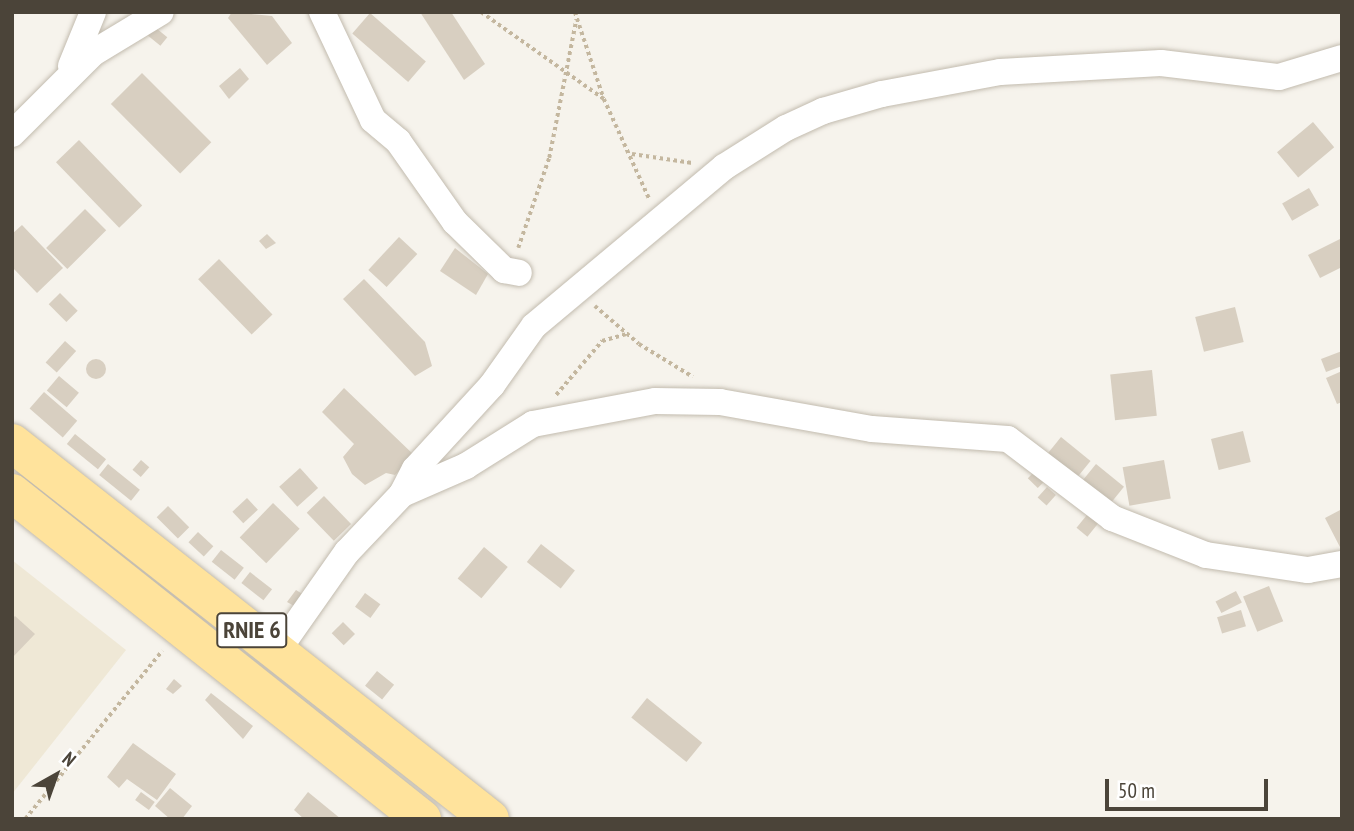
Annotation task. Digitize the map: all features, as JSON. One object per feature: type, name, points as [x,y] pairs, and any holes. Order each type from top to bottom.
[{"type":"main road","name":"RNIE 6","points":[[12,443],[490,819]]},
{"type":"main road","name":"RNIE 6","points":[[12,493],[422,819]]},
{"type":"main road","points":[[181,628],[208,597]]},
{"type":"street","points":[[56,91],[82,47],[93,12]]},
{"type":"street","points":[[12,134],[93,53],[161,12]]},
{"type":"street","points":[[322,12],[373,120],[398,141],[454,222],[504,270],[519,273]]},
{"type":"street","points":[[278,650],[347,552],[402,494],[437,442],[492,385],[534,326],[569,293],[724,167],[786,128],[822,111],[931,82],[1087,64],[1161,62],[1279,77],[1342,58]]},
{"type":"street","points":[[402,494],[466,466],[533,424],[617,407],[682,400],[872,429],[1008,439],[1112,518],[1206,555],[1308,570],[1342,564]]},
{"type":"path","points":[[481,12],[565,74],[604,99]]},
{"type":"path","points":[[519,273],[517,252],[549,158],[565,74],[574,51],[575,12]]},
{"type":"path","points":[[576,20],[604,99],[632,154],[649,198],[663,216]]},
{"type":"path","points":[[632,154],[724,167]]},
{"type":"path","points":[[569,293],[594,306],[670,365],[703,382]]},
{"type":"path","points":[[533,424],[602,341],[627,334]]},
{"type":"path","points":[[25,819],[181,628]]},
{"type":"shaded area","points":[[12,560],[126,650],[12,794]]},
{"type":"building","points":[[232,12],[272,16],[292,43],[267,65],[228,18]]},
{"type":"building","points":[[420,12],[451,12],[485,64],[464,80]]},
{"type":"building","points":[[370,13],[426,62],[408,82],[352,33]]},
{"type":"building","points":[[151,24],[167,37],[160,46],[144,33]]},
{"type":"building","points":[[240,68],[249,79],[229,99],[219,86]]},
{"type":"building","points":[[142,73],[211,142],[180,173],[111,104]]},
{"type":"building","points":[[1313,122],[1334,147],[1298,177],[1277,152]]},
{"type":"building","points":[[79,140],[142,205],[119,228],[56,162]]},
{"type":"building","points":[[1309,188],[1319,205],[1292,221],[1282,204]]},
{"type":"building","points":[[85,209],[106,230],[67,269],[46,248]]},
{"type":"building","points":[[22,225],[63,268],[37,293],[12,267],[12,234]]},
{"type":"building","points":[[267,234],[276,243],[266,249],[259,241]]},
{"type":"building","points":[[399,237],[417,254],[387,287],[368,270]]},
{"type":"building","points":[[1342,238],[1342,267],[1320,278],[1308,255]]},
{"type":"building","points":[[455,248],[488,274],[476,295],[440,271]]},
{"type":"building","points":[[219,259],[272,314],[252,335],[198,279]]},
{"type":"building","points":[[364,279],[425,342],[432,366],[415,376],[343,299]]},
{"type":"building","points":[[60,293],[78,311],[66,322],[49,304]]},
{"type":"building","points":[[1235,307],[1244,342],[1204,352],[1195,317]]},
{"type":"building","points":[[65,341],[76,351],[57,373],[46,363]]},
{"type":"building","points":[[1342,351],[1342,366],[1326,372],[1321,359]]},
{"type":"building","points":[[96,359],[103,362],[106,369],[103,376],[96,379],[89,376],[86,369],[89,362]]},
{"type":"building","points":[[1152,370],[1157,416],[1115,420],[1110,374]]},
{"type":"building","points":[[1342,371],[1342,402],[1337,404],[1326,378]]},
{"type":"building","points":[[59,376],[79,393],[67,407],[47,391]]},
{"type":"building","points":[[344,388],[414,455],[395,475],[386,473],[365,485],[352,474],[343,457],[354,444],[322,412]]},
{"type":"building","points":[[44,392],[77,421],[63,437],[30,409]]},
{"type":"building","points":[[1243,431],[1251,462],[1219,470],[1211,439]]},
{"type":"building","points":[[75,434],[106,459],[98,469],[67,444]]},
{"type":"building","points":[[1061,437],[1091,461],[1075,480],[1046,456]]},
{"type":"building","points":[[141,460],[149,467],[141,477],[132,470]]},
{"type":"building","points":[[1164,460],[1171,498],[1129,506],[1123,467]]},
{"type":"building","points":[[108,464],[140,490],[131,501],[99,475]]},
{"type":"building","points":[[1096,464],[1124,487],[1106,508],[1078,486]]},
{"type":"building","points":[[300,468],[318,488],[297,507],[279,487]]},
{"type":"building","points":[[1037,469],[1047,479],[1038,488],[1028,478]]},
{"type":"building","points":[[1047,487],[1056,495],[1047,505],[1038,497]]},
{"type":"building","points":[[324,496],[351,524],[334,541],[307,513]]},
{"type":"building","points":[[247,498],[258,510],[243,523],[232,512]]},
{"type":"building","points":[[273,503],[300,529],[266,563],[240,538]]},
{"type":"building","points":[[168,506],[189,527],[178,539],[157,517]]},
{"type":"building","points":[[1342,509],[1342,551],[1325,518]]},
{"type":"building","points":[[1091,510],[1102,519],[1087,537],[1077,528]]},
{"type":"building","points":[[198,532],[213,546],[204,557],[188,542]]},
{"type":"building","points":[[541,544],[575,570],[561,589],[527,562]]},
{"type":"building","points":[[484,547],[508,567],[481,598],[458,578]]},
{"type":"building","points":[[221,550],[244,568],[235,580],[212,562]]},
{"type":"building","points":[[250,572],[272,589],[263,600],[241,583]]},
{"type":"building","points":[[1269,586],[1283,621],[1257,632],[1243,596]]},
{"type":"building","points":[[296,590],[304,595],[296,607],[287,602]]},
{"type":"building","points":[[1236,591],[1242,603],[1221,613],[1216,601]]},
{"type":"building","points":[[365,593],[380,604],[370,618],[355,607]]},
{"type":"building","points":[[1241,610],[1246,626],[1222,634],[1217,617]]},
{"type":"building","points":[[15,616],[35,634],[12,658],[12,619]]},
{"type":"building","points":[[343,622],[355,634],[344,645],[332,633]]},
{"type":"building","points":[[377,671],[394,685],[382,700],[365,686]]},
{"type":"building","points":[[174,679],[182,686],[173,694],[166,689]]},
{"type":"building","points":[[211,693],[253,726],[243,739],[205,700]]},
{"type":"building","points":[[647,698],[702,743],[686,762],[631,717]]},
{"type":"building","points":[[133,743],[176,774],[157,800],[127,779],[119,788],[107,777]]},
{"type":"building","points":[[170,788],[192,806],[182,819],[170,819],[155,806]]},
{"type":"building","points":[[141,792],[155,802],[149,810],[135,800]]},
{"type":"building","points":[[308,792],[341,819],[304,819],[294,810]]}]
